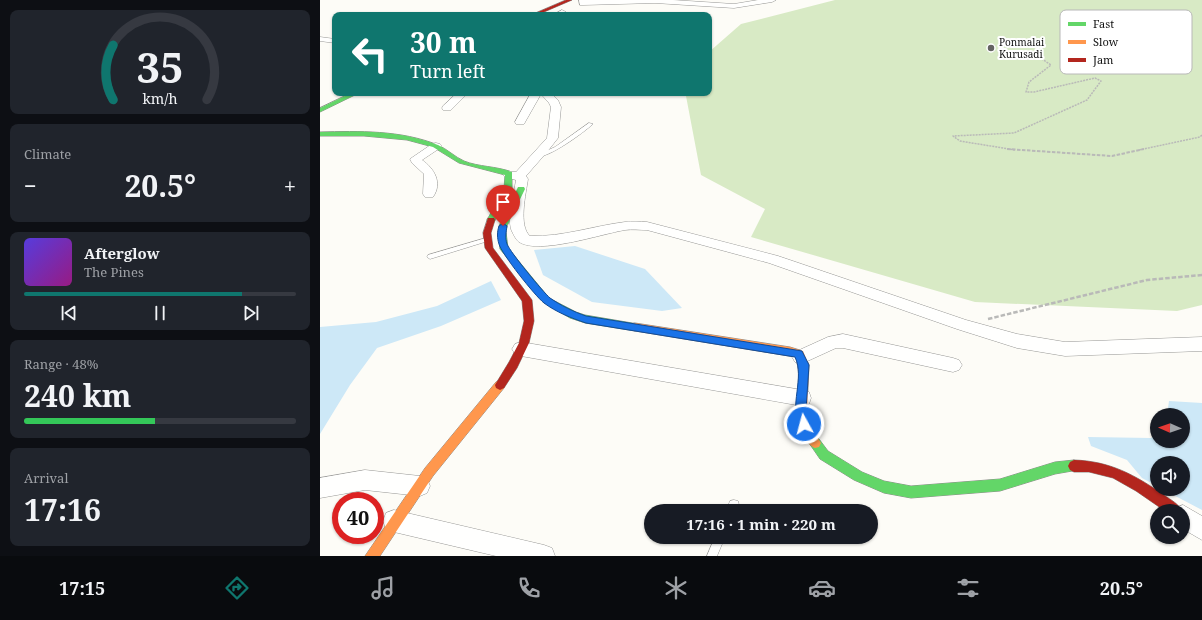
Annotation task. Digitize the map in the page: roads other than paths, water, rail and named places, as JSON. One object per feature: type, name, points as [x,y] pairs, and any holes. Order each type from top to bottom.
[{"type":"main road","points":[[540,12],[570,0]]},
{"type":"main road","points":[[320,110],[350,96]]},
{"type":"main road","points":[[320,134],[375,133],[436,146],[463,163],[501,170],[516,179]]},
{"type":"main road","points":[[372,556],[394,521],[439,459],[480,411],[512,368],[521,349],[529,318],[527,300],[488,248],[486,240],[486,231],[508,188],[510,181],[516,179]]},
{"type":"main road","points":[[516,179],[503,226],[502,232],[504,250],[546,300],[573,315],[586,319],[790,351],[798,354],[804,365],[801,410],[805,428],[824,455],[858,476],[884,487],[911,492],[1000,485],[1055,468],[1080,466],[1102,468],[1120,474],[1165,504]]},
{"type":"street","points":[[584,0],[583,3],[655,1],[734,6],[772,0]]},
{"type":"street","points":[[320,39],[332,41]]},
{"type":"street","points":[[447,108],[460,96]]},
{"type":"street","points":[[520,122],[534,96]]},
{"type":"street","points":[[548,96],[554,102],[556,107],[553,135],[550,141],[516,179],[518,229],[523,238],[528,240],[547,241],[564,239],[626,226],[657,228],[773,259],[963,325],[1017,341],[1064,348],[1202,344]]},
{"type":"street","points":[[429,194],[431,181],[428,169],[416,161],[416,159],[436,146]]},
{"type":"street","points":[[801,357],[834,342],[843,341],[953,365]]},
{"type":"street","points":[[521,349],[802,398]]},
{"type":"street","points":[[320,488],[365,480],[420,486]]},
{"type":"street","points":[[394,521],[544,556]]},
{"type":"street","points":[[1190,521],[1202,529]]},
{"type":"lane","points":[[536,157],[557,148],[591,124]]},
{"type":"lane","points":[[430,257],[486,240]]},
{"type":"lane","points":[[712,556],[717,544]]},
{"type":"water","points":[[575,246],[645,269],[682,308],[662,311],[592,302],[543,275],[534,250]]},
{"type":"water","points":[[491,281],[501,300],[441,326],[377,348],[350,385],[320,434],[320,327],[376,322],[437,306]]},
{"type":"water","points":[[1169,401],[1202,403],[1202,510],[1175,496],[1190,496],[1190,456],[1150,456],[1150,482],[1142,478],[1127,460],[1091,446],[1088,437],[1150,438],[1150,448],[1190,448],[1190,408],[1168,408]]},
{"type":"place","name":"Ponmalai Kurusadi","points":[[991,48]]}]
